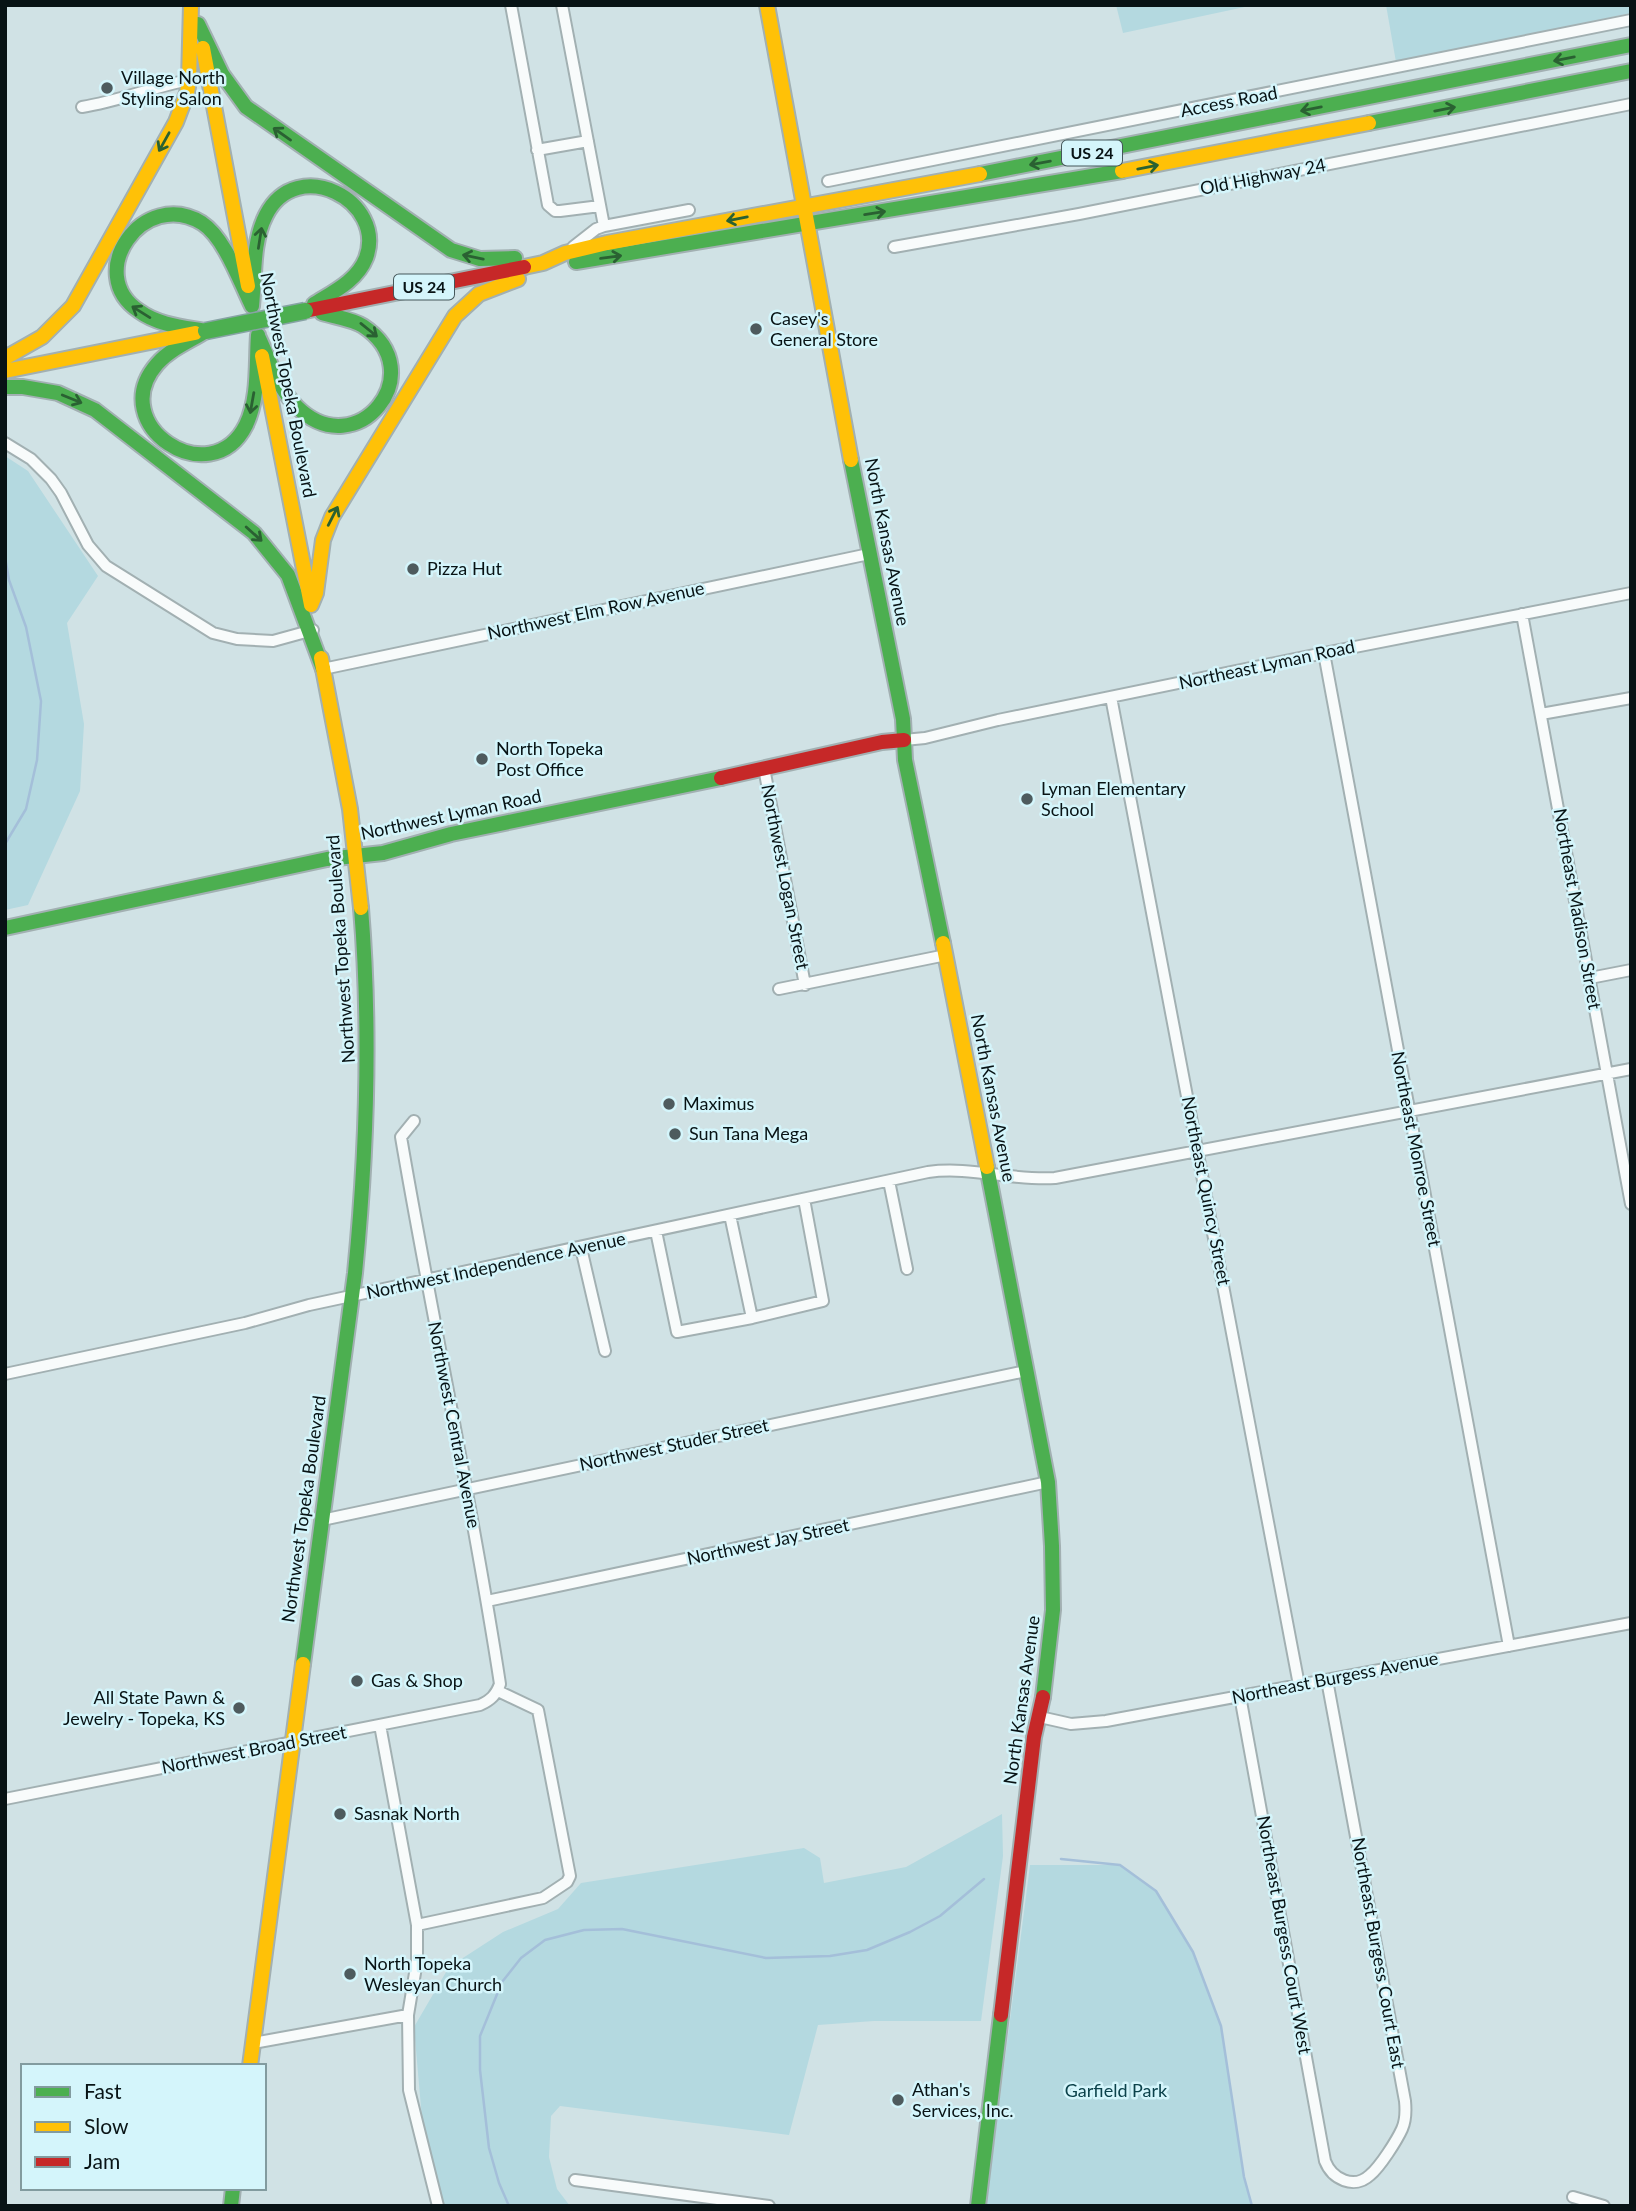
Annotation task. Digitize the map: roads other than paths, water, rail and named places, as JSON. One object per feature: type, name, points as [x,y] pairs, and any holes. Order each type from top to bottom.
[{"type":"main road","name":"Northwest Topeka Boulevard","points":[[192,5],[198,24],[311,605],[312,630],[323,669],[349,808],[356,856],[367,989],[369,1074],[366,1150],[352,1297],[250,2064]]},
{"type":"main road","points":[[5,358],[28,348],[53,330],[73,306],[176,122],[189,80],[192,5]]},
{"type":"main road","name":"North Kansas Avenue","points":[[767,5],[869,554],[903,719],[905,760],[946,955],[1048,1482],[1054,1561],[1053,1630],[1032,1751],[1028,1807],[978,2206]]},
{"type":"main road","points":[[198,24],[226,84],[246,109],[434,241],[451,250],[480,259],[563,259]]},
{"type":"main road","name":"US 24","points":[[5,371],[544,263],[804,206],[1088,154],[1631,45]]},
{"type":"main road","name":"US 24","points":[[563,259],[808,224],[1141,168],[1631,71]]},
{"type":"main road","points":[[252,306],[260,232],[267,211],[275,202],[298,187],[310,185],[331,188],[342,193],[357,207],[367,230],[368,246],[365,259],[351,280],[305,311]]},
{"type":"main road","points":[[206,331],[151,318],[132,307],[126,299],[118,279],[118,261],[123,243],[140,224],[150,218],[173,214],[193,218],[202,223],[218,239],[252,306]]},
{"type":"main road","points":[[311,605],[316,593],[323,540],[332,517],[455,316],[469,301],[490,288],[563,259]]},
{"type":"main road","points":[[258,335],[288,395],[299,410],[314,421],[331,426],[344,427],[362,422],[373,415],[388,396],[393,377],[389,354],[374,333],[353,319],[305,311]]},
{"type":"main road","points":[[206,331],[155,366],[147,380],[144,397],[147,418],[161,442],[178,451],[196,454],[219,450],[240,435],[252,407],[258,335]]},
{"type":"main road","points":[[5,387],[39,389],[84,404],[145,446],[254,533],[288,575],[312,630]]},
{"type":"main road","name":"Northwest Lyman Road","points":[[5,928],[327,859],[383,852],[451,834],[882,742],[904,740]]},
{"type":"street","points":[[511,5],[546,201],[551,208],[560,211],[600,206]]},
{"type":"street","points":[[562,5],[604,226]]},
{"type":"street","name":"Access Road","points":[[828,181],[1631,20]]},
{"type":"street","points":[[82,107],[107,103],[157,86],[189,80]]},
{"type":"street","name":"Old Highway 24","points":[[894,247],[1079,214],[1631,104]]},
{"type":"street","points":[[537,150],[588,141]]},
{"type":"street","points":[[563,259],[596,229],[689,210]]},
{"type":"street","points":[[5,443],[31,459],[51,479],[88,545],[113,572],[222,636],[273,640],[312,630]]},
{"type":"street","name":"Northwest Elm Row Avenue","points":[[323,669],[869,554]]},
{"type":"street","name":"Northeast Lyman Road","points":[[904,740],[925,738],[1324,653],[1631,593]]},
{"type":"street","name":"Northeast Madison Street","points":[[1522,614],[1631,1204]]},
{"type":"street","name":"Northeast Monroe Street","points":[[1324,653],[1408,1111],[1460,1375],[1508,1646]]},
{"type":"street","name":"Northeast Quincy Street","points":[[1111,697],[1299,1685]]},
{"type":"street","points":[[1541,714],[1631,698]]},
{"type":"street","name":"Northwest Logan Street","points":[[764,768],[806,985]]},
{"type":"street","points":[[779,989],[946,955]]},
{"type":"street","points":[[1590,978],[1631,970]]},
{"type":"street","name":"Northwest Independence Avenue","points":[[5,1374],[245,1323],[284,1311],[941,1171],[1032,1179],[1055,1178],[1631,1069]]},
{"type":"street","name":"Northwest Central Avenue","points":[[414,1121],[401,1137],[426,1282],[488,1601],[500,1684],[498,1692]]},
{"type":"street","points":[[889,1181],[907,1269]]},
{"type":"street","points":[[656,1231],[677,1332],[752,1318],[823,1301],[804,1199]]},
{"type":"street","points":[[730,1215],[752,1318]]},
{"type":"street","points":[[581,1248],[605,1351]]},
{"type":"street","name":"Northwest Studer Street","points":[[322,1520],[1026,1371]]},
{"type":"street","name":"Northwest Jay Street","points":[[488,1601],[1048,1482]]},
{"type":"street","name":"Northeast Burgess Avenue","points":[[1040,1717],[1071,1724],[1098,1722],[1631,1623]]},
{"type":"street","name":"Northeast Burgess Court East","points":[[1327,1680],[1391,2019],[1406,2113],[1401,2131],[1369,2177],[1352,2182],[1344,2181],[1332,2172]]},
{"type":"street","points":[[416,1925],[543,1898],[567,1882],[570,1876],[538,1710],[498,1692]]},
{"type":"street","name":"Northwest Broad Street","points":[[5,1799],[480,1705],[498,1692]]},
{"type":"street","name":"Northeast Burgess Court West","points":[[1240,1696],[1325,2161],[1332,2172]]},
{"type":"street","points":[[380,1725],[416,1925],[418,1961],[408,2015],[410,2090],[438,2206]]},
{"type":"street","points":[[253,2043],[408,2015]]},
{"type":"street","points":[[575,2180],[769,2206]]},
{"type":"street","points":[[1573,2197],[1605,2206]]},
{"type":"waterway","points":[[5,557],[9,580],[26,627],[41,701],[37,760],[26,809],[5,844]]},
{"type":"waterway","points":[[1061,1859],[1120,1865],[1156,1891],[1193,1952],[1221,2026],[1244,2177],[1252,2206]]},
{"type":"waterway","points":[[509,2206],[489,2148],[480,2070],[480,2036],[502,1982],[521,1958],[545,1940],[584,1930],[622,1929],[766,1958],[830,1956],[867,1950],[910,1932],[940,1916],[984,1879]]},
{"type":"place","name":"Village North Styling Salon","points":[[107,88]]},
{"type":"place","name":"Casey's General Store","points":[[756,329]]},
{"type":"place","name":"Pizza Hut","points":[[413,569]]},
{"type":"place","name":"North Topeka Post Office","points":[[482,759]]},
{"type":"place","name":"Lyman Elementary School","points":[[1027,799]]},
{"type":"place","name":"Maximus","points":[[669,1104]]},
{"type":"place","name":"Sun Tana Mega","points":[[675,1134]]},
{"type":"place","name":"Gas & Shop","points":[[357,1681]]},
{"type":"place","name":"All State Pawn & Jewelry - Topeka, KS","points":[[239,1708]]},
{"type":"place","name":"Sasnak North","points":[[340,1814]]},
{"type":"place","name":"North Topeka Wesleyan Church","points":[[350,1974]]},
{"type":"place","name":"Athan's Services, Inc.","points":[[898,2100]]},
{"type":"park label","name":"Garfield Park","points":[[1116,2091]]}]
